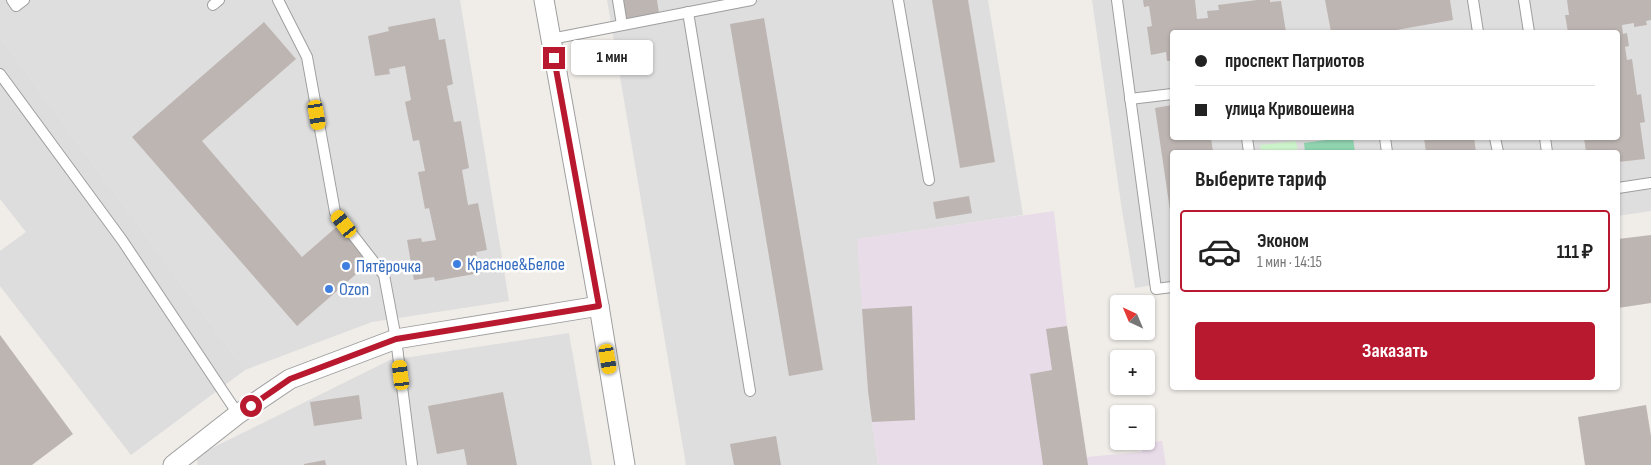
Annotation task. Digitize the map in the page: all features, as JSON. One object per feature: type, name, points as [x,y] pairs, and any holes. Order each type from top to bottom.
[{"type":"street","points":[[544,0],[599,306],[625,465]]},
{"type":"street","points":[[173,465],[238,414],[290,379],[396,339],[599,306]]},
{"type":"lane","points":[[12,0],[16,6],[24,0]]},
{"type":"lane","points":[[278,0],[307,57],[335,212],[384,274],[396,339],[412,465]]},
{"type":"lane","points":[[618,0],[622,25]]},
{"type":"lane","points":[[551,39],[751,0]]},
{"type":"lane","points":[[898,0],[929,180]]},
{"type":"lane","points":[[1117,0],[1156,289],[1170,286]]},
{"type":"lane","points":[[1472,0],[1478,30]]},
{"type":"lane","points":[[1524,0],[1529,30]]},
{"type":"lane","points":[[688,12],[750,392]]},
{"type":"lane","points":[[0,74],[122,240],[238,414]]},
{"type":"lane","points":[[1130,99],[1170,94]]},
{"type":"lane","points":[[1620,188],[1651,183]]},
{"type":"shaded area","points":[[0,0],[460,0],[509,301],[372,322],[245,370],[0,37]]},
{"type":"shaded area","points":[[607,0],[988,0],[1023,215],[858,239],[868,391],[878,465],[686,465]]},
{"type":"shaded area","points":[[1092,0],[1651,0],[1651,211],[1620,216],[1620,150],[1170,150],[1170,282],[1135,288]]},
{"type":"shaded area","points":[[0,37],[245,370],[131,455],[0,286],[0,251],[26,232],[0,199]]},
{"type":"shaded area","points":[[1054,211],[1067,326],[1086,457],[1155,450],[1155,442],[1162,441],[1166,465],[878,465],[868,391],[857,239]]},
{"type":"shaded area","points":[[569,333],[592,465],[198,465],[196,456],[390,360]]},
{"type":"green space","points":[[1326,140],[1353,140],[1355,150],[1305,150],[1304,143]]},
{"type":"green space","points":[[1296,141],[1298,150],[1261,150],[1260,145]]},
{"type":"building","points":[[621,0],[657,0],[660,20],[625,26]]},
{"type":"building","points":[[932,0],[968,0],[995,162],[960,168]]},
{"type":"building","points":[[1143,0],[1195,0],[1197,19],[1208,18],[1207,11],[1219,10],[1218,5],[1257,0],[1281,1],[1286,30],[1170,30],[1170,61],[1167,61],[1166,52],[1151,55],[1147,27],[1152,26],[1149,6],[1144,7]]},
{"type":"building","points":[[1325,0],[1450,0],[1453,20],[1396,30],[1331,30]]},
{"type":"building","points":[[1567,0],[1651,0],[1651,20],[1646,21],[1647,25],[1634,27],[1634,23],[1622,25],[1623,34],[1627,33],[1629,46],[1625,47],[1627,60],[1632,59],[1637,95],[1641,94],[1645,122],[1640,123],[1645,159],[1620,162],[1620,150],[1586,150],[1584,140],[1620,140],[1620,30],[1568,30],[1565,15],[1569,15]]},
{"type":"building","points":[[435,18],[439,40],[445,39],[453,84],[447,86],[454,122],[461,121],[469,168],[462,170],[468,205],[478,203],[487,250],[476,252],[480,273],[435,281],[434,277],[414,280],[407,240],[421,238],[422,242],[436,240],[429,208],[425,209],[418,172],[425,171],[419,140],[413,141],[405,102],[411,100],[405,66],[389,69],[390,74],[375,76],[368,36],[389,31],[388,27]]},
{"type":"building","points":[[764,18],[823,370],[789,376],[730,24]]},
{"type":"building","points":[[264,22],[296,59],[202,141],[302,257],[341,223],[371,261],[297,326],[132,137]]},
{"type":"building","points":[[1170,105],[1170,140],[1211,140],[1213,150],[1170,150],[1170,210],[1155,108]]},
{"type":"building","points":[[1424,140],[1474,140],[1476,150],[1426,150]]},
{"type":"building","points":[[969,196],[972,213],[936,219],[933,202]]},
{"type":"building","points":[[1651,235],[1651,303],[1620,308],[1620,239]]},
{"type":"building","points":[[912,306],[915,420],[872,422],[862,309]]},
{"type":"building","points":[[1067,326],[1088,465],[1043,465],[1030,374],[1052,370],[1046,329]]},
{"type":"building","points":[[0,335],[73,434],[32,465],[0,465]]},
{"type":"building","points":[[503,392],[517,465],[467,465],[464,449],[437,454],[428,406]]},
{"type":"building","points":[[359,395],[362,419],[314,426],[310,402]]},
{"type":"building","points":[[1646,405],[1651,436],[1651,465],[1585,465],[1578,417]]},
{"type":"building","points":[[776,436],[781,465],[734,465],[730,444]]},
{"type":"building","points":[[325,460],[326,465],[304,465],[304,464]]},
{"type":"place","name":"Красное&Белое","points":[[457,264]]},
{"type":"place","name":"Пятёрочка","points":[[346,266]]},
{"type":"place","name":"Ozon","points":[[329,289]]},
{"type":"route","points":[[251,406],[290,379],[396,339],[599,306],[554,58]]}]
